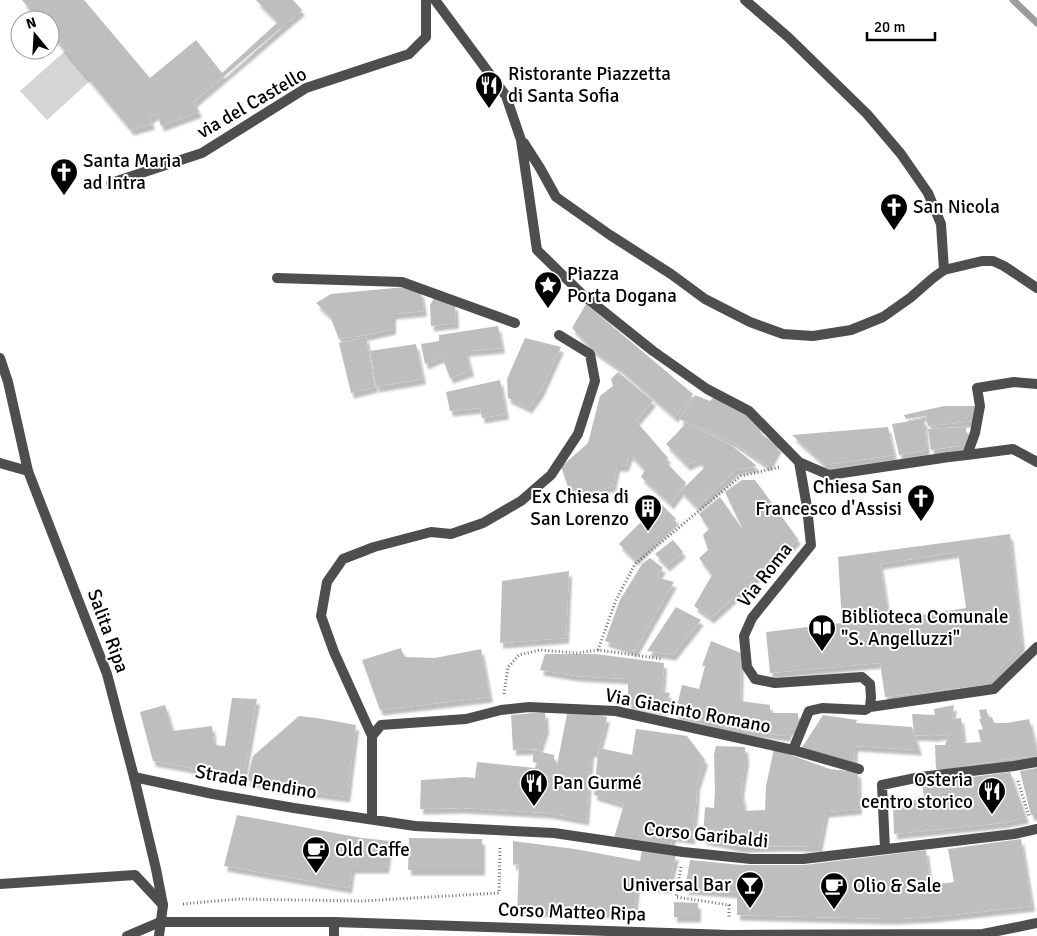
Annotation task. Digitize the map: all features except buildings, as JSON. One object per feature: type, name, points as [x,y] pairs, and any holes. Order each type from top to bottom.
[{"type":"street","name":"via del Castello","points":[[111,183],[202,152],[306,88],[409,54],[426,37],[426,0]]},
{"type":"street","points":[[435,0],[506,96],[522,140],[537,250],[582,296],[653,351],[707,389],[749,411],[799,462],[829,475],[1013,449],[1037,462]]},
{"type":"street","points":[[745,0],[788,37],[867,114],[902,154],[928,193],[941,224],[944,270]]},
{"type":"street","points":[[522,140],[556,197],[705,299],[750,322],[783,334],[813,336],[851,330],[883,317],[944,270],[982,261],[992,261],[1004,266],[1037,288]]},
{"type":"street","points":[[277,278],[402,282],[515,323]]},
{"type":"street","points":[[372,819],[372,736],[334,652],[322,616],[328,582],[343,559],[374,546],[430,532],[450,534],[483,522],[521,501],[551,475],[578,434],[595,381],[590,354],[559,336]]},
{"type":"street","name":"Salita Ripa","points":[[0,358],[8,382],[28,471],[107,674],[156,869],[163,906],[159,936]]},
{"type":"street","points":[[967,455],[975,434],[980,406],[978,388],[1014,382],[1037,384]]},
{"type":"street","name":"Via Roma","points":[[799,462],[811,545],[752,618],[744,636],[747,667],[755,679],[775,683],[862,677],[870,684],[870,707]]},
{"type":"street","points":[[0,463],[28,471]]},
{"type":"street","points":[[793,750],[809,711],[822,708],[865,710],[870,707],[994,689],[1037,647]]},
{"type":"street","name":"Via Giacinto Romano","points":[[372,736],[381,725],[466,719],[501,710],[529,707],[616,711],[793,750],[859,768]]},
{"type":"street","points":[[885,849],[882,785],[920,777],[1037,762]]},
{"type":"street","name":"Strada Pendino","points":[[134,777],[231,797],[372,819]]},
{"type":"street","name":"Corso Garibaldi","points":[[372,819],[414,826],[554,834],[683,852],[751,859],[803,859],[1014,834],[1035,829]]},
{"type":"street","points":[[0,884],[135,875],[163,906]]},
{"type":"street","points":[[127,936],[160,922]]},
{"type":"street","name":"Corso Matteo Ripa","points":[[160,922],[334,922],[730,934],[983,935],[1037,923]]},
{"type":"street","points":[[334,922],[334,936]]},
{"type":"path","points":[[598,650],[616,600],[635,564],[741,476],[799,462]]},
{"type":"path","points":[[501,710],[508,667],[519,655],[540,650],[577,653],[598,650],[664,659]]},
{"type":"path","points":[[1014,766],[1035,829]]},
{"type":"path","points":[[163,906],[238,899],[362,901],[499,893],[501,830]]},
{"type":"path","points":[[683,852],[676,897],[729,905],[730,934]]},
{"type":"shaded area","points":[[74,43],[102,70],[47,120],[20,91],[55,60],[60,60],[60,55]]},
{"type":"waterway","points":[[1013,0],[1037,23]]},
{"type":"place","name":"Ristorante Piazzetta di Santa Sofia","points":[[489,109]]},
{"type":"place","name":"Santa Maria ad Intra","points":[[64,196]]},
{"type":"place","name":"San Nicola","points":[[894,231]]},
{"type":"place","name":"Piazza Porta Dogana","points":[[548,309]]},
{"type":"place","name":"Chiesa San Francesco d'Assisi","points":[[921,522]]},
{"type":"place","name":"Ex Chiesa di San Lorenzo","points":[[648,532]]},
{"type":"place","name":"Biblioteca Comunale \"S. Angelluzzi\"","points":[[822,652]]},
{"type":"place","name":"Pan Gurmé","points":[[534,807]]},
{"type":"place","name":"Osteria centro storico","points":[[992,815]]},
{"type":"place","name":"Old Caffe","points":[[316,874]]},
{"type":"place","name":"Universal Bar","points":[[750,909]]},
{"type":"place","name":"Olio & Sale","points":[[834,910]]}]
